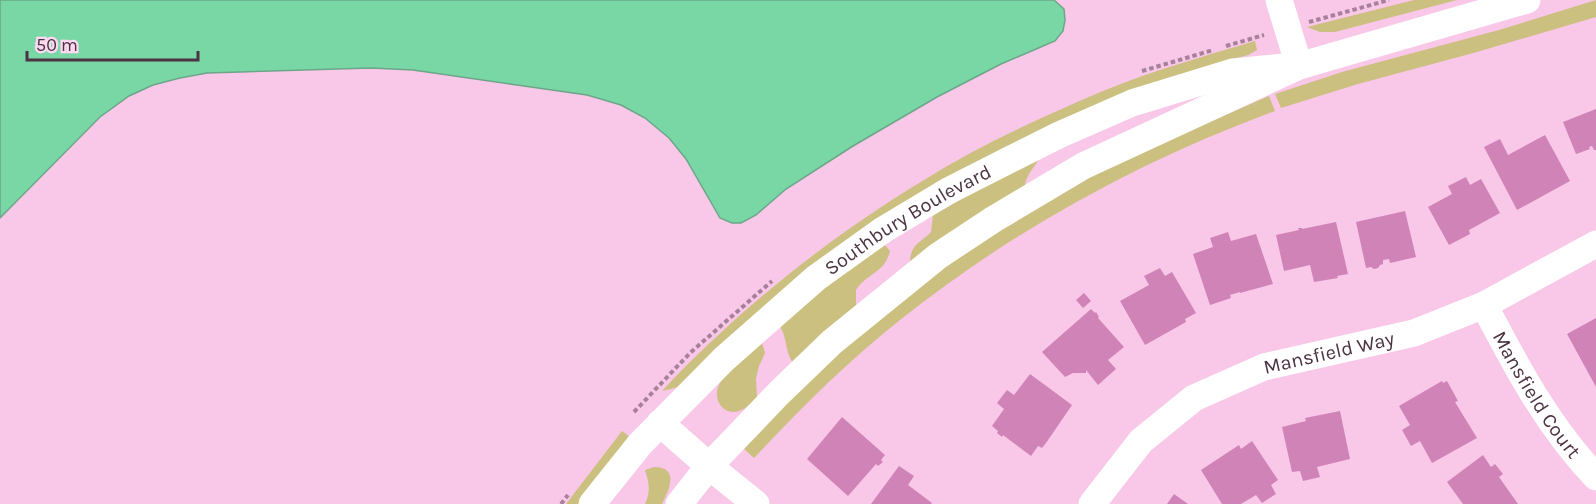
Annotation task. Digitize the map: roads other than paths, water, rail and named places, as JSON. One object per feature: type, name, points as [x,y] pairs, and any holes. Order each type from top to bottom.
[{"type":"street","points":[[1279,0],[1299,66]]},
{"type":"street","name":"Southbury Boulevard","points":[[679,504],[709,466],[832,342],[938,256],[994,219],[1083,166],[1299,66],[1527,0]]},
{"type":"street","name":"Southbury Boulevard","points":[[592,504],[640,444],[724,359],[816,278],[883,231],[948,191],[1059,135],[1132,103],[1233,72],[1299,66]]},
{"type":"street","name":"Mansfield Way","points":[[1092,504],[1141,441],[1194,398],[1264,368],[1414,333],[1484,305],[1596,244]]},
{"type":"street","name":"Mansfield Court","points":[[1484,305],[1530,390],[1577,457],[1596,477]]},
{"type":"street","points":[[660,423],[756,504]]}]
